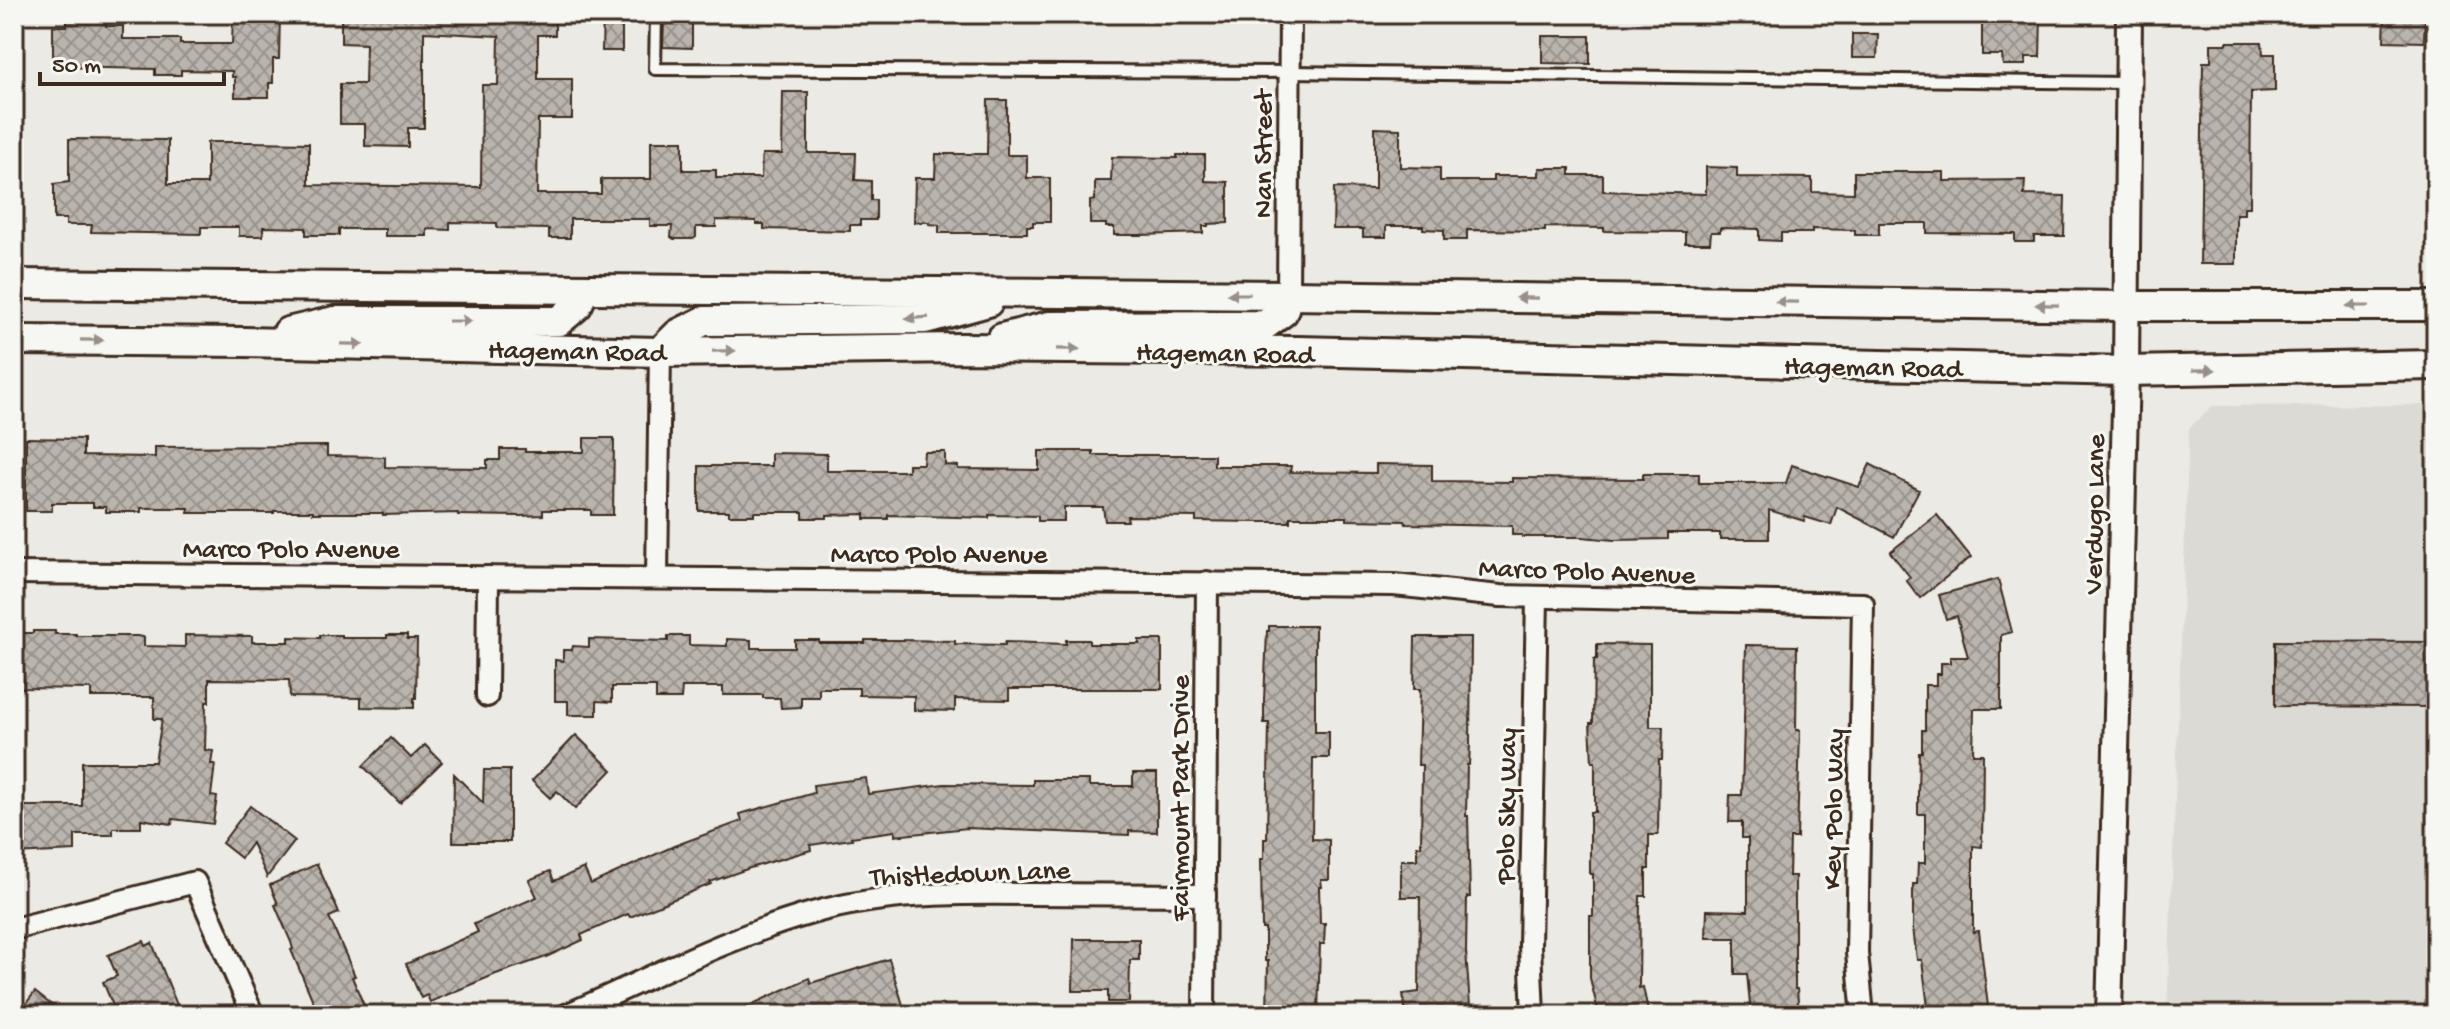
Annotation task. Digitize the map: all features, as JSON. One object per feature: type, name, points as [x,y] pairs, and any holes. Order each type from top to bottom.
[{"type":"main road","name":"Hageman Road","points":[[14,284],[2125,306],[2436,306]]},
{"type":"main road","points":[[244,342],[335,321],[559,321],[577,306],[585,289]]},
{"type":"main road","points":[[660,352],[678,334],[704,321],[925,319],[1020,294]]},
{"type":"main road","points":[[962,348],[1049,326],[1265,325],[1283,312],[1288,295]]},
{"type":"main road","name":"Hageman Road","points":[[14,340],[660,352],[962,348],[1314,352],[2126,371],[2436,365]]},
{"type":"street","name":"Nan Street","points":[[1288,295],[1290,14]]},
{"type":"street","name":"Verdugo Lane","points":[[2109,1015],[2126,371],[2129,14]]},
{"type":"street","points":[[657,578],[660,352]]},
{"type":"street","name":"Marco Polo Avenue","points":[[14,573],[1394,585],[1537,598],[1863,604]]},
{"type":"street","points":[[487,696],[488,577]]},
{"type":"street","name":"Fairmount Park Drive","points":[[1204,1015],[1207,582]]},
{"type":"street","name":"Polo Sky Way","points":[[1533,1015],[1530,946],[1537,598]]},
{"type":"street","name":"Key Polo Way","points":[[1863,604],[1857,953],[1863,1015]]},
{"type":"street","points":[[14,929],[195,882],[253,1015]]},
{"type":"street","name":"Thistledown Lane","points":[[566,1015],[760,930],[867,901],[963,894],[1205,895]]},
{"type":"lane","points":[[656,14],[655,69],[1290,72],[2127,83]]},
{"type":"shaded area","points":[[2436,405],[2436,1015],[2167,1015],[2189,428],[2212,406]]},
{"type":"building","points":[[67,14],[106,14],[106,26],[123,26],[123,39],[180,39],[180,44],[232,44],[233,14],[280,14],[279,59],[273,59],[273,83],[269,83],[269,97],[235,97],[232,71],[181,70],[181,75],[155,75],[155,69],[53,67],[53,26],[67,26]]},
{"type":"building","points":[[341,14],[555,14],[555,35],[538,35],[538,79],[572,79],[572,119],[538,119],[537,194],[601,194],[601,179],[651,179],[651,141],[683,141],[683,170],[716,170],[716,178],[761,178],[762,154],[782,154],[783,92],[808,92],[808,153],[856,153],[855,180],[871,181],[871,200],[876,200],[876,220],[860,220],[860,225],[850,225],[850,231],[764,229],[764,224],[756,224],[756,221],[716,220],[716,227],[696,227],[696,237],[693,239],[674,239],[671,237],[672,226],[650,226],[650,219],[570,219],[570,238],[549,238],[549,229],[497,228],[497,223],[450,222],[450,230],[427,229],[427,236],[385,236],[385,229],[339,229],[339,235],[306,235],[306,228],[263,227],[263,236],[239,236],[239,227],[201,227],[201,234],[91,232],[92,225],[66,225],[66,219],[54,219],[54,184],[69,182],[69,139],[168,140],[168,184],[207,184],[207,142],[248,142],[309,143],[309,185],[481,187],[482,85],[498,85],[499,36],[424,32],[424,128],[408,128],[408,147],[365,146],[365,124],[340,124],[340,84],[365,84],[366,44],[341,43]]},
{"type":"building","points":[[603,14],[622,14],[622,51],[602,51]]},
{"type":"building","points":[[1982,14],[2041,14],[2040,57],[2026,57],[2026,65],[2003,65],[2002,55],[1982,55]]},
{"type":"building","points":[[2385,15],[2425,15],[2424,42],[2384,41]]},
{"type":"building","points":[[664,21],[692,22],[692,48],[663,47]]},
{"type":"building","points":[[1852,34],[1878,34],[1877,58],[1852,58]]},
{"type":"building","points":[[1542,36],[1590,36],[1590,64],[1542,63]]},
{"type":"building","points":[[2262,42],[2263,54],[2275,54],[2275,91],[2251,92],[2250,207],[2244,207],[2244,214],[2236,214],[2236,264],[2200,264],[2203,62],[2211,62],[2211,44]]},
{"type":"building","points":[[988,100],[1007,100],[1007,155],[1027,155],[1027,178],[1050,178],[1050,222],[1033,222],[1033,226],[1027,226],[1027,233],[939,233],[939,225],[914,222],[915,178],[935,178],[936,154],[987,154]]},
{"type":"building","points":[[1375,128],[1400,129],[1400,167],[1440,168],[1440,181],[1493,181],[1493,176],[1539,176],[1539,168],[1570,168],[1570,175],[1603,175],[1603,191],[1706,194],[1706,167],[1737,168],[1737,177],[1812,178],[1812,192],[1854,193],[1854,172],[1944,172],[1944,181],[2025,180],[2024,195],[2065,196],[2064,236],[2034,236],[2034,242],[2015,242],[2015,234],[1927,233],[1927,223],[1879,223],[1879,235],[1855,235],[1855,230],[1812,229],[1812,233],[1781,233],[1781,241],[1759,240],[1759,229],[1720,228],[1720,232],[1711,232],[1710,243],[1685,243],[1685,232],[1604,231],[1604,228],[1467,230],[1467,240],[1444,240],[1444,230],[1423,229],[1423,226],[1386,226],[1386,237],[1363,237],[1363,229],[1333,229],[1334,188],[1375,189]]},
{"type":"building","points":[[1177,155],[1205,155],[1205,181],[1228,182],[1228,223],[1203,226],[1203,233],[1141,235],[1114,235],[1114,227],[1090,224],[1090,201],[1095,200],[1095,181],[1111,181],[1112,157],[1177,158]]},
{"type":"building","points":[[26,438],[83,439],[83,456],[155,457],[155,447],[327,446],[327,456],[385,457],[385,467],[487,468],[487,460],[500,460],[500,449],[584,452],[584,438],[614,438],[613,515],[591,515],[591,510],[543,510],[543,515],[520,516],[313,511],[188,513],[189,508],[106,512],[106,507],[93,507],[93,503],[52,503],[52,511],[26,511]]},
{"type":"building","points":[[1039,451],[1093,451],[1093,455],[1214,455],[1214,466],[1291,466],[1290,472],[1376,473],[1376,464],[1432,465],[1432,481],[1643,479],[1643,474],[1699,474],[1699,483],[1786,483],[1792,465],[1859,487],[1870,464],[1919,490],[1894,537],[1837,507],[1831,525],[1805,517],[1804,521],[1769,510],[1769,539],[1720,539],[1720,533],[1668,533],[1668,539],[1614,540],[1522,537],[1512,535],[1512,526],[1406,524],[1405,521],[1347,520],[1347,517],[1290,517],[1290,522],[1253,522],[1127,516],[1128,521],[1105,521],[1103,507],[1064,507],[1064,521],[1038,521],[1038,516],[888,515],[888,519],[865,519],[865,514],[803,518],[803,512],[729,515],[729,511],[699,511],[699,466],[771,466],[771,453],[827,454],[827,471],[908,471],[908,464],[923,464],[924,452],[945,452],[945,465],[958,466],[958,469],[1039,470]]},
{"type":"building","points":[[1937,515],[1971,557],[1920,598],[1906,580],[1910,577],[1890,552]]},
{"type":"building","points":[[1998,579],[2012,632],[2001,635],[2001,709],[1974,709],[1973,754],[1983,754],[1982,847],[1973,846],[1973,932],[1979,931],[1989,1015],[1929,1015],[1922,960],[1917,960],[1913,928],[1913,884],[1917,884],[1918,863],[1925,863],[1925,814],[1918,814],[1918,793],[1919,752],[1922,752],[1922,730],[1925,730],[1925,685],[1936,685],[1936,674],[1941,674],[1941,663],[1950,663],[1950,657],[1968,657],[1957,616],[1946,619],[1939,595]]},
{"type":"building","points":[[1269,626],[1315,626],[1315,732],[1329,732],[1329,758],[1313,758],[1312,839],[1329,840],[1329,880],[1321,880],[1322,887],[1319,887],[1320,923],[1325,923],[1324,944],[1320,944],[1318,1015],[1267,1015],[1268,961],[1265,961],[1265,929],[1262,929],[1261,859],[1264,859],[1264,839],[1267,839],[1269,723],[1264,723],[1264,700]]},
{"type":"building","points":[[55,631],[55,634],[76,636],[137,636],[144,637],[144,646],[185,647],[185,635],[252,636],[252,642],[289,642],[289,637],[320,638],[320,635],[387,638],[387,635],[407,635],[407,639],[417,639],[416,698],[414,708],[361,707],[361,698],[290,697],[289,680],[209,679],[205,750],[213,751],[211,764],[215,764],[211,796],[217,797],[213,824],[173,819],[172,824],[141,819],[141,828],[113,828],[113,835],[75,835],[75,851],[14,854],[14,806],[82,806],[82,762],[155,762],[162,719],[154,719],[154,697],[91,697],[91,689],[21,688],[21,633]]},
{"type":"building","points":[[668,636],[689,636],[689,645],[727,646],[727,639],[751,640],[751,648],[795,648],[795,640],[819,640],[819,643],[955,641],[955,644],[1005,645],[1005,642],[1066,644],[1066,640],[1089,640],[1089,644],[1139,644],[1139,640],[1162,640],[1162,689],[1009,689],[1009,700],[955,699],[955,711],[914,710],[914,696],[859,695],[859,688],[819,688],[819,697],[801,697],[801,707],[781,708],[780,698],[723,695],[723,687],[682,687],[681,699],[656,699],[656,687],[612,687],[612,702],[597,701],[597,715],[568,715],[568,701],[555,701],[555,660],[563,661],[563,650],[572,650],[573,646],[589,647],[589,639],[668,641]]},
{"type":"building","points":[[1415,637],[1471,637],[1466,816],[1470,897],[1467,897],[1466,951],[1470,1007],[1463,1008],[1464,1015],[1406,1015],[1403,994],[1419,992],[1420,897],[1401,897],[1401,860],[1417,860],[1417,846],[1421,846],[1422,765],[1418,765],[1420,689],[1414,689]]},
{"type":"building","points":[[2275,641],[2430,642],[2429,707],[2275,706]]},
{"type":"building","points":[[1597,644],[1650,645],[1650,727],[1663,727],[1662,760],[1659,760],[1658,835],[1649,835],[1646,896],[1640,896],[1639,988],[1643,987],[1649,1015],[1599,1015],[1590,978],[1593,874],[1590,874],[1590,812],[1595,812],[1595,762],[1592,762],[1590,723],[1593,723]]},
{"type":"building","points":[[1746,645],[1797,646],[1796,730],[1800,730],[1797,838],[1790,838],[1789,876],[1795,876],[1795,989],[1799,1014],[1794,1015],[1751,1015],[1747,974],[1735,974],[1735,938],[1706,938],[1707,910],[1748,911],[1748,838],[1742,838],[1742,822],[1729,822],[1730,795],[1742,795]]},
{"type":"building","points":[[576,735],[612,770],[575,809],[557,791],[550,798],[532,781]]},
{"type":"building","points":[[391,738],[411,758],[425,745],[442,762],[400,803],[363,766]]},
{"type":"building","points":[[484,770],[510,770],[510,842],[453,842],[454,774],[483,803]]},
{"type":"building","points":[[1133,773],[1157,773],[1157,832],[1129,831],[1129,835],[967,828],[895,836],[895,831],[851,837],[810,845],[811,850],[710,882],[630,917],[628,914],[581,935],[583,940],[546,957],[430,1002],[427,995],[421,998],[406,964],[478,932],[474,924],[537,897],[529,880],[550,871],[554,881],[584,868],[591,884],[674,846],[742,821],[740,814],[814,793],[813,785],[866,778],[868,794],[944,784],[1033,785],[1033,780],[1089,780],[1089,786],[1133,786]]},
{"type":"building","points":[[250,806],[295,841],[267,877],[252,843],[241,858],[222,843]]},
{"type":"building","points":[[317,864],[339,913],[329,917],[368,1015],[319,1015],[275,905],[278,904],[270,885]]},
{"type":"building","points":[[1074,939],[1139,939],[1139,960],[1130,960],[1129,1002],[1108,1002],[1108,991],[1073,991]]},
{"type":"building","points":[[144,941],[146,946],[152,943],[181,1015],[117,1015],[103,982],[117,976],[108,955]]},
{"type":"building","points":[[889,959],[906,1015],[729,1015],[809,978],[811,983]]},
{"type":"building","points":[[35,992],[64,1015],[17,1015]]}]
